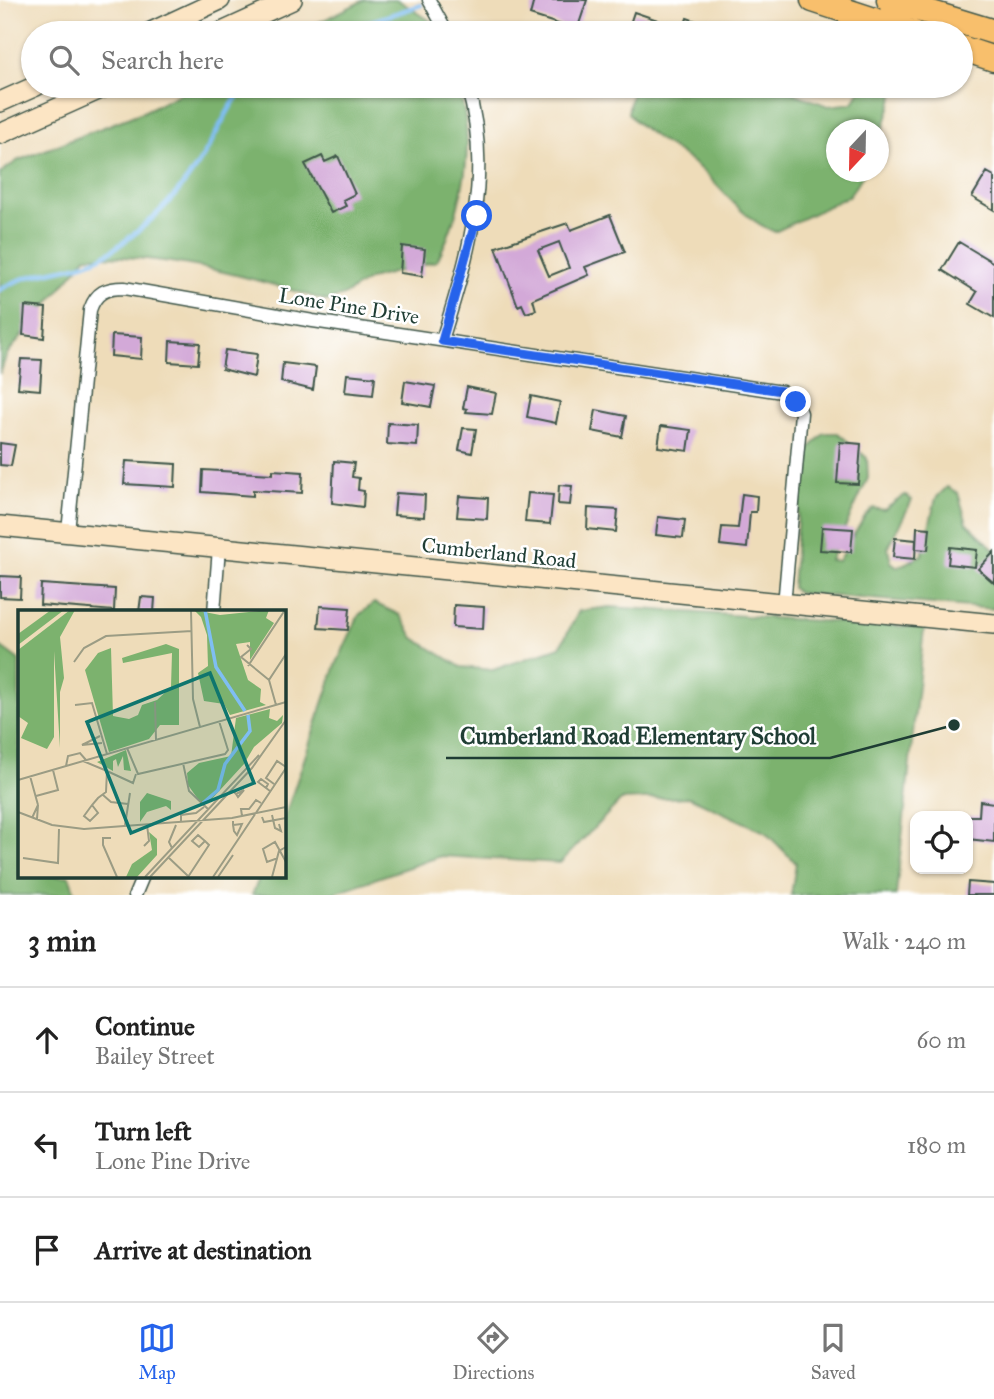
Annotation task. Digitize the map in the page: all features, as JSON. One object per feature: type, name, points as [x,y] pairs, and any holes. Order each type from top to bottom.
[{"type":"highway","points":[[813,0],[877,21]]},
{"type":"highway","points":[[889,0],[958,21]]},
{"type":"highway","points":[[973,26],[994,32]]},
{"type":"highway","points":[[973,52],[994,59]]},
{"type":"main road","points":[[175,21],[220,0]]},
{"type":"main road","points":[[246,21],[292,0]]},
{"type":"main road","points":[[0,102],[21,93]]},
{"type":"main road","points":[[0,134],[80,98]]},
{"type":"main road","name":"Cumberland Road","points":[[0,526],[994,624]]},
{"type":"street","points":[[429,0],[440,21]]},
{"type":"street","points":[[442,341],[477,216],[479,172],[476,130],[469,98]]},
{"type":"street","name":"Lone Pine Drive","points":[[68,532],[90,310],[94,299],[104,290],[124,288],[442,341],[782,391],[790,396],[801,413],[784,605]]},
{"type":"street","points":[[215,610],[219,548]]},
{"type":"street","points":[[135,895],[142,878]]},
{"type":"green space","points":[[364,0],[398,0],[430,21],[322,21]]},
{"type":"green space","points":[[172,98],[460,98],[466,130],[465,175],[454,220],[437,261],[370,279],[346,294],[327,301],[268,283],[179,263],[87,256],[7,354],[0,374],[0,173],[17,161]]},
{"type":"green space","points":[[631,98],[807,98],[828,106],[853,103],[856,98],[893,98],[886,119],[826,119],[826,182],[858,182],[849,196],[775,232],[752,219],[697,166],[628,113]]},
{"type":"green space","points":[[824,433],[838,433],[867,458],[868,478],[830,560],[838,561],[865,516],[873,508],[884,510],[905,495],[912,500],[888,548],[891,562],[898,567],[922,555],[936,498],[947,487],[958,493],[967,523],[994,549],[994,609],[798,593],[792,588],[800,490],[809,449]]},
{"type":"green space","points":[[374,603],[400,615],[414,638],[461,667],[493,670],[560,647],[579,611],[610,607],[924,628],[896,895],[791,895],[796,863],[765,832],[689,797],[621,800],[560,863],[441,856],[328,895],[252,895],[259,878],[285,878],[285,816],[336,665],[359,615]]},
{"type":"green space","points":[[0,646],[18,659],[18,878],[70,878],[76,895],[0,895]]},
{"type":"building","points":[[534,0],[587,0],[580,21],[549,21],[530,15]]},
{"type":"building","points":[[634,12],[658,20],[658,21],[631,21]]},
{"type":"building","points":[[322,156],[325,162],[338,156],[355,194],[343,200],[346,206],[331,213],[305,164]]},
{"type":"building","points":[[987,172],[994,176],[994,210],[972,197]]},
{"type":"building","points":[[610,215],[625,252],[585,267],[589,275],[533,299],[536,310],[526,313],[522,304],[518,306],[496,247],[568,223],[571,230]],"holes":[[[559,242],[569,268],[549,276],[538,250]]]},
{"type":"building","points":[[959,242],[994,263],[994,318],[970,304],[977,292],[942,270]]},
{"type":"building","points":[[402,246],[425,249],[422,276],[400,273]]},
{"type":"building","points":[[25,306],[46,308],[44,338],[23,335]]},
{"type":"building","points":[[112,335],[142,337],[141,359],[111,356]]},
{"type":"building","points":[[170,341],[200,343],[198,364],[169,362]]},
{"type":"building","points":[[225,350],[257,354],[254,377],[222,369]]},
{"type":"building","points":[[21,359],[42,360],[40,390],[18,388]]},
{"type":"building","points":[[283,363],[316,367],[313,390],[281,382]]},
{"type":"building","points":[[347,374],[375,377],[373,395],[345,392]]},
{"type":"building","points":[[405,381],[435,386],[431,407],[402,402]]},
{"type":"building","points":[[467,387],[496,393],[492,414],[466,412],[467,409],[463,408]]},
{"type":"building","points":[[531,396],[560,402],[556,423],[527,417]]},
{"type":"building","points":[[596,410],[626,416],[622,437],[592,431]]},
{"type":"building","points":[[388,423],[418,425],[417,446],[387,444]]},
{"type":"building","points":[[661,426],[691,430],[688,451],[658,447]]},
{"type":"building","points":[[463,428],[476,429],[472,453],[459,450]]},
{"type":"building","points":[[840,442],[861,444],[858,484],[837,483]]},
{"type":"building","points":[[0,443],[15,445],[11,466],[0,465]]},
{"type":"building","points":[[126,461],[176,464],[175,487],[124,484]]},
{"type":"building","points":[[334,461],[354,463],[352,477],[359,478],[358,490],[364,491],[363,507],[332,503]]},
{"type":"building","points":[[203,470],[273,474],[273,470],[303,472],[302,493],[253,490],[253,496],[202,492]]},
{"type":"building","points":[[559,485],[572,486],[570,505],[558,504]]},
{"type":"building","points":[[396,493],[425,495],[424,517],[394,515]]},
{"type":"building","points":[[528,493],[553,495],[550,524],[525,522]]},
{"type":"building","points":[[742,494],[757,496],[756,512],[750,512],[747,548],[720,545],[722,527],[738,528]]},
{"type":"building","points":[[459,496],[488,498],[487,519],[457,517]]},
{"type":"building","points":[[588,508],[618,510],[616,532],[587,529]]},
{"type":"building","points":[[658,517],[685,520],[683,538],[656,535]]},
{"type":"building","points":[[822,527],[853,529],[851,552],[820,550]]},
{"type":"building","points":[[917,527],[930,528],[928,550],[916,549]]},
{"type":"building","points":[[895,538],[916,540],[915,559],[893,557]]},
{"type":"building","points":[[950,547],[977,550],[975,567],[948,564]]},
{"type":"building","points":[[994,552],[994,583],[978,569]]},
{"type":"building","points":[[0,576],[21,577],[20,598],[0,597]]},
{"type":"building","points":[[41,584],[115,589],[114,610],[40,605]]},
{"type":"building","points":[[141,597],[155,598],[154,610],[139,610]]},
{"type":"building","points":[[454,605],[484,607],[483,629],[453,627]]},
{"type":"building","points":[[320,606],[350,608],[348,630],[318,628]]},
{"type":"building","points":[[980,801],[994,803],[994,842],[973,840],[973,816],[979,816]]},
{"type":"building","points":[[968,882],[994,884],[994,895],[967,895]]},
{"type":"waterway","points":[[372,21],[421,5]]},
{"type":"waterway","points":[[0,290],[27,277],[85,264],[111,251],[139,230],[165,206],[187,179],[237,98]]},
{"type":"place","name":"Cumberland Road Elementary School","points":[[954,725]]},
{"type":"route","points":[[477,216],[462,278],[442,341],[782,391],[796,402]]}]
